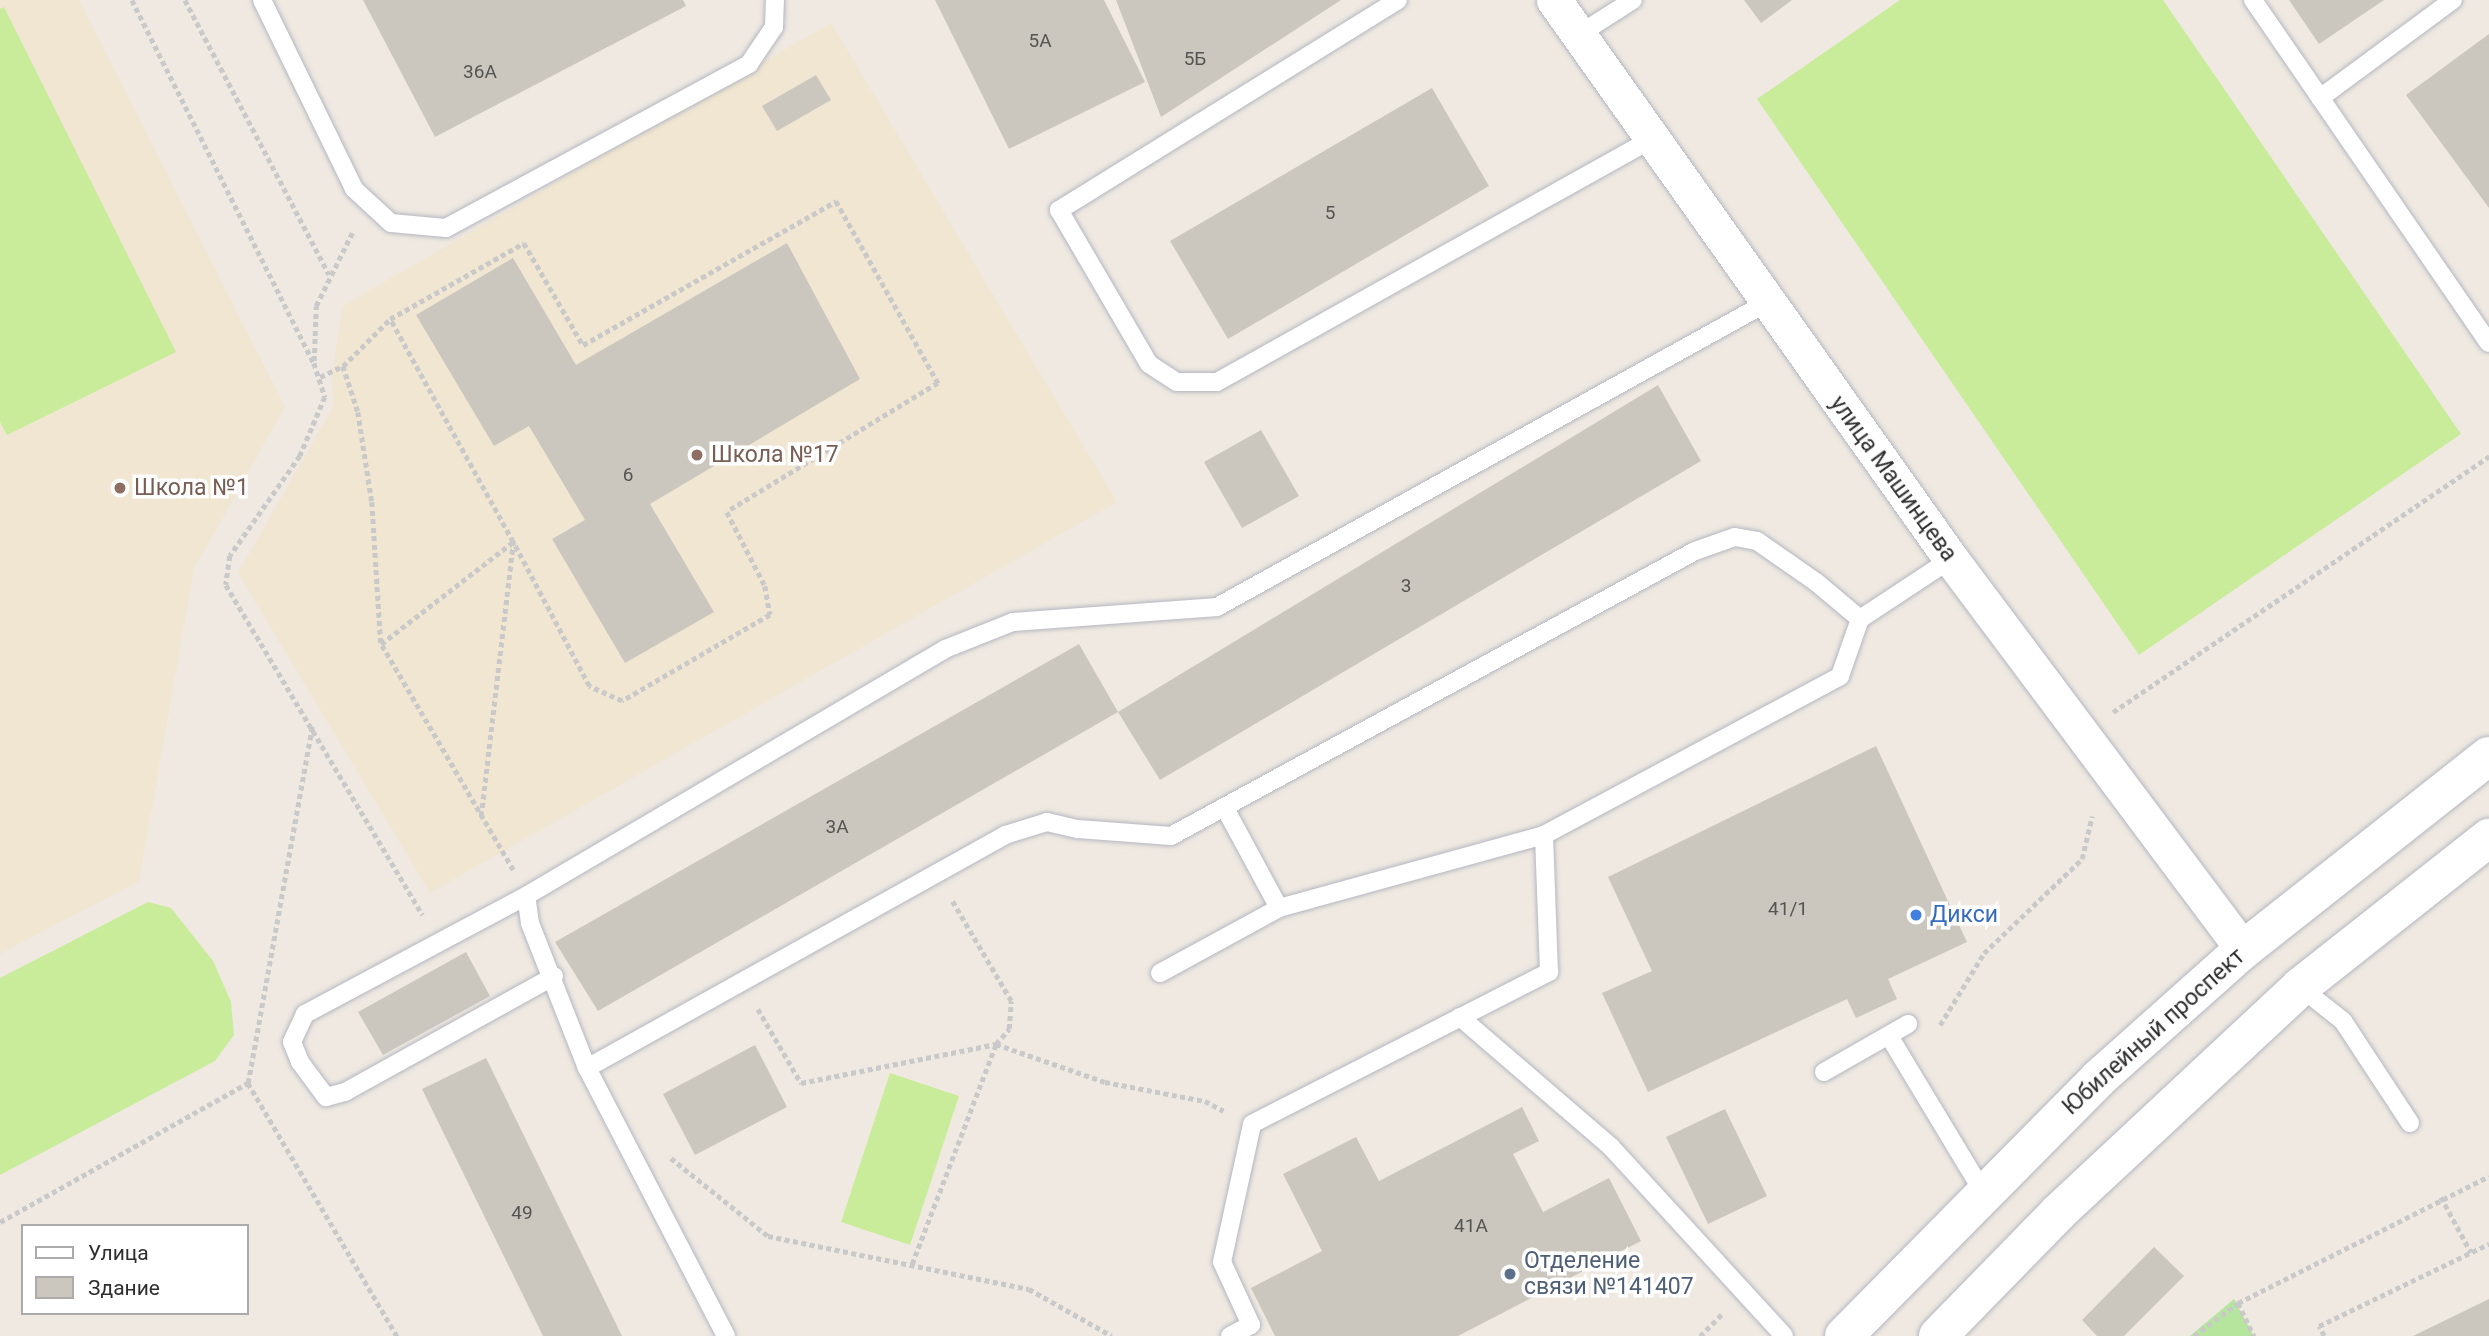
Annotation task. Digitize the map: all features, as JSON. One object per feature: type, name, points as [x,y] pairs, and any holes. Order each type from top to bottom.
[{"type":"main road","name":"Юбилейный проспект","points":[[1844,1336],[1983,1192],[2098,1079],[2244,950],[2489,757]]},
{"type":"main road","points":[[1938,1336],[2059,1212],[2300,987],[2489,838]]},
{"type":"street","name":"улица Машинцева","points":[[1554,0],[1766,303],[1951,559],[2244,950]]},
{"type":"lane","points":[[262,0],[321,127],[354,189],[391,223],[446,228],[749,64],[774,27],[775,0]]},
{"type":"lane","points":[[1398,0],[1059,209],[1149,364],[1177,382],[1217,382],[1651,139]]},
{"type":"lane","points":[[2253,0],[2489,343]]},
{"type":"lane","points":[[2320,99],[2453,0]]},
{"type":"lane","points":[[1578,35],[1633,1]]},
{"type":"lane","points":[[554,976],[345,1092],[326,1097],[300,1062],[292,1042],[305,1014],[526,896],[945,649],[1013,622],[1217,607],[1766,303]]},
{"type":"lane","points":[[587,1068],[1005,835],[1046,822],[1079,829],[1171,836],[1695,551],[1735,537],[1757,541],[1816,582],[1860,620]]},
{"type":"lane","points":[[1160,973],[1279,908],[1544,835],[1840,676],[1860,620],[1951,559]]},
{"type":"lane","points":[[1225,808],[1279,908]]},
{"type":"lane","points":[[1230,1336],[1255,1330],[1222,1262],[1252,1124],[1549,972],[1544,835]]},
{"type":"lane","points":[[526,896],[530,923],[554,976],[587,1068],[726,1336]]},
{"type":"lane","points":[[2300,987],[2343,1021],[2410,1123]]},
{"type":"lane","points":[[1460,1017],[1611,1147],[1784,1336]]},
{"type":"lane","points":[[1824,1072],[1908,1024]]},
{"type":"lane","points":[[1889,1036],[1983,1192]]},
{"type":"path","points":[[132,0],[314,363],[326,397],[299,456],[230,556],[226,585],[424,916]]},
{"type":"path","points":[[184,0],[329,274]]},
{"type":"path","points":[[320,377],[343,366],[390,319],[524,243],[583,345],[835,201],[938,383],[727,512],[765,586],[770,615],[622,701],[589,686],[390,319]]},
{"type":"path","points":[[314,363],[316,306],[329,274],[369,203]]},
{"type":"path","points":[[343,366],[358,412],[370,489],[381,644],[526,896]]},
{"type":"path","points":[[2082,733],[2489,456]]},
{"type":"path","points":[[481,816],[513,542]]},
{"type":"path","points":[[381,644],[513,542]]},
{"type":"path","points":[[312,727],[248,1083],[397,1336]]},
{"type":"path","points":[[1912,1072],[1984,953],[2082,859],[2094,804]]},
{"type":"path","points":[[912,1265],[996,1044],[1009,1029],[1011,1001],[937,873]]},
{"type":"path","points":[[742,981],[801,1083],[996,1044],[1105,1082],[1205,1101],[1252,1124]]},
{"type":"path","points":[[0,1222],[248,1083]]},
{"type":"path","points":[[670,1156],[688,1176],[768,1236],[1029,1289],[1112,1336]]},
{"type":"path","points":[[2194,1336],[2238,1303],[2441,1197],[2489,1176]]},
{"type":"path","points":[[2441,1197],[2471,1252]]},
{"type":"path","points":[[2323,1336],[2319,1326],[2489,1244]]},
{"type":"path","points":[[2238,1303],[2254,1336]]},
{"type":"shaded area","name":"Школа №1","points":[[0,0],[79,0],[285,407],[194,569],[139,881],[0,954]]},
{"type":"shaded area","name":"Школа №17","points":[[831,23],[1117,502],[430,893],[238,573],[333,407],[332,372],[343,306]]},
{"type":"green space","points":[[1900,0],[2163,0],[2461,434],[2139,655],[1757,99]]},
{"type":"green space","points":[[4,7],[176,352],[7,435],[0,422],[0,9]]},
{"type":"green space","points":[[148,902],[171,908],[213,961],[231,1002],[234,1035],[215,1061],[0,1175],[0,978]]},
{"type":"green space","points":[[890,1073],[959,1096],[910,1245],[841,1222]]},
{"type":"green space","points":[[2234,1299],[2254,1336],[2190,1336]]},
{"type":"building","points":[[363,0],[683,0],[686,6],[435,137]]},
{"type":"building","points":[[935,0],[1104,0],[1145,82],[1009,149]]},
{"type":"building","points":[[1116,0],[1341,0],[1161,117]]},
{"type":"building","points":[[1744,0],[1792,0],[1761,23]]},
{"type":"building","points":[[2289,0],[2384,0],[2319,44]]},
{"type":"building","points":[[2489,34],[2489,208],[2406,95]]},
{"type":"building","points":[[816,75],[831,100],[777,131],[762,106]]},
{"type":"building","points":[[1432,88],[1489,186],[1228,339],[1170,241]]},
{"type":"building","points":[[787,243],[860,379],[650,504],[714,612],[625,663],[552,539],[585,520],[529,426],[494,446],[416,315],[513,258],[576,365]]},
{"type":"building","points":[[1658,385],[1701,461],[1160,780],[1118,712]]},
{"type":"building","points":[[1261,430],[1299,496],[1242,528],[1204,462]]},
{"type":"building","points":[[1079,644],[1118,712],[598,1011],[555,942]]},
{"type":"building","points":[[1876,746],[1967,942],[1888,979],[1897,999],[1856,1018],[1847,999],[1648,1092],[1602,993],[1652,971],[1608,877]]},
{"type":"building","points":[[466,952],[490,996],[383,1055],[358,1012]]},
{"type":"building","points":[[755,1045],[787,1107],[695,1155],[663,1094]]},
{"type":"building","points":[[486,1058],[622,1336],[543,1336],[422,1089]]},
{"type":"building","points":[[1522,1107],[1539,1141],[1513,1154],[1543,1212],[1609,1178],[1641,1241],[1458,1336],[1275,1336],[1251,1288],[1322,1251],[1283,1174],[1356,1137],[1379,1181]]},
{"type":"building","points":[[1725,1109],[1767,1196],[1708,1224],[1666,1137]]},
{"type":"building","points":[[2154,1247],[2184,1276],[2124,1336],[2097,1336],[2082,1320]]},
{"type":"building","points":[[2489,1299],[2489,1336],[2413,1336]]},
{"type":"place","name":"Школа №17","points":[[697,455]]},
{"type":"place","name":"Школа №1","points":[[120,488]]},
{"type":"place","name":"Дикси","points":[[1916,915]]},
{"type":"place","name":"Отделение связи №141407","points":[[1510,1274]]}]
